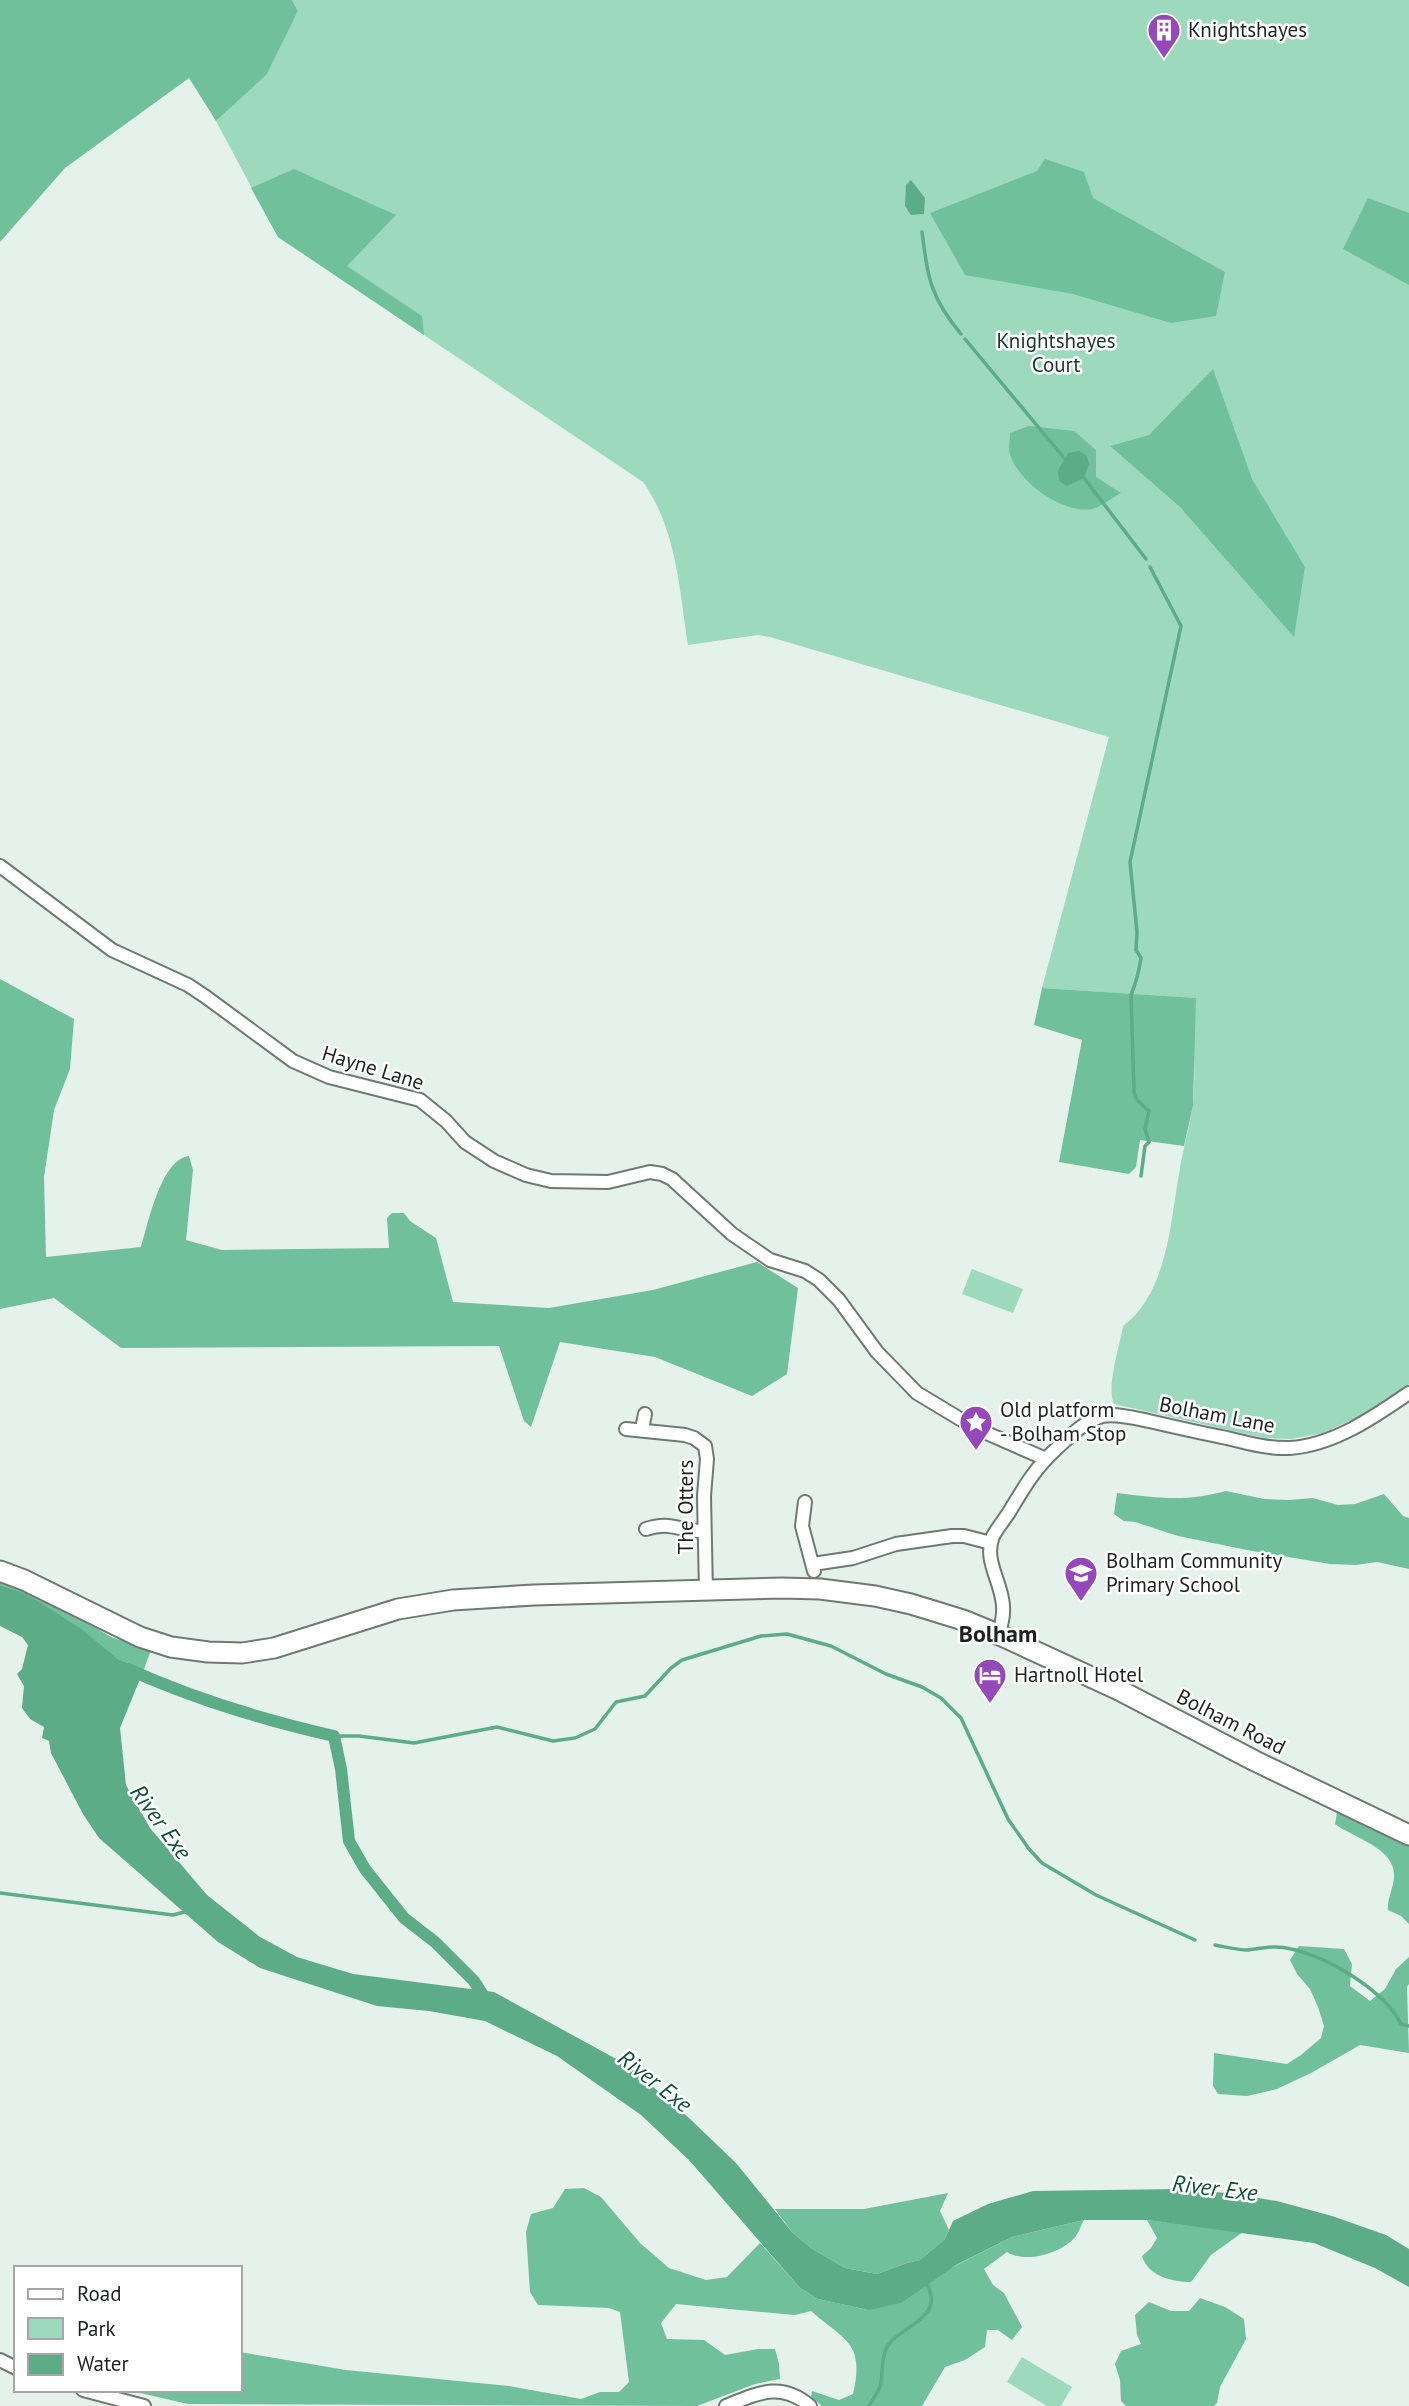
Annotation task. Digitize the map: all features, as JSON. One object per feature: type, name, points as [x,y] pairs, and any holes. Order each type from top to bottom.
[{"type":"main road","name":"Bolham Road","points":[[0,1571],[140,1637],[171,1647],[242,1653],[274,1648],[398,1609],[453,1600],[782,1588],[846,1592],[911,1604],[953,1616],[998,1634],[1119,1690],[1255,1761],[1409,1835]]},
{"type":"street","name":"Hayne Lane","points":[[0,866],[112,950],[188,985],[293,1061],[329,1077],[420,1100],[446,1121],[465,1142],[494,1161],[526,1175],[551,1181],[608,1182],[650,1172],[672,1179],[732,1234],[770,1260],[805,1271],[819,1280],[839,1300],[877,1352],[917,1393],[964,1423],[1046,1459]]},
{"type":"street","name":"Bolham Lane","points":[[991,1543],[1026,1482],[1046,1459],[1076,1431],[1103,1416],[1133,1418],[1262,1446],[1290,1448],[1340,1435],[1409,1393]]},
{"type":"street","points":[[642,1429],[645,1414]]},
{"type":"street","name":"The Otters","points":[[626,1429],[694,1438],[705,1446],[706,1592]]},
{"type":"street","points":[[805,1502],[802,1526],[813,1568],[896,1544],[952,1536],[991,1543],[992,1567],[1002,1589],[1004,1605],[1003,1621],[998,1634]]},
{"type":"street","points":[[646,1529],[668,1524],[687,1530],[704,1531]]},
{"type":"street","points":[[726,2406],[762,2392],[777,2391],[796,2395],[810,2406]]},
{"type":"street","points":[[91,2392],[144,2406]]},
{"type":"green space","name":"Knightshayes Court","points":[[292,0],[1409,0],[1409,1384],[1363,1415],[1323,1433],[1291,1439],[1264,1438],[1114,1404],[1113,1377],[1123,1326],[1150,1294],[1165,1254],[1193,1105],[1194,1065],[1193,998],[1042,988],[1109,737],[770,637],[758,635],[688,645],[670,540],[654,500],[643,482],[278,237],[216,121],[267,73],[298,11]]},
{"type":"green space","points":[[972,1269],[1023,1289],[1013,1313],[962,1294]]},
{"type":"green space","points":[[1022,2357],[1072,2387],[1061,2406],[1047,2406],[1007,2382]]},
{"type":"shaded area","points":[[0,0],[292,0],[298,11],[267,74],[216,121],[189,78],[65,168],[0,242]]},
{"type":"shaded area","points":[[1045,159],[1084,172],[1093,198],[1225,272],[1216,316],[1171,323],[1073,294],[965,275],[930,213],[1037,171]]},
{"type":"shaded area","points":[[294,169],[396,215],[347,266],[422,316],[424,335],[278,237],[251,188]]},
{"type":"shaded area","points":[[1368,198],[1409,213],[1409,285],[1343,249]]},
{"type":"shaded area","points":[[1213,369],[1252,479],[1305,567],[1294,637],[1180,507],[1110,446],[1149,435]]},
{"type":"shaded area","points":[[1029,426],[1074,431],[1096,450],[1096,477],[1121,493],[1092,509],[1068,506],[1043,494],[1022,476],[1009,453],[1010,433]]},
{"type":"shaded area","points":[[0,979],[74,1019],[70,1069],[54,1110],[44,1177],[46,1257],[141,1247],[163,1180],[179,1160],[189,1156],[193,1170],[186,1240],[222,1250],[389,1248],[387,1218],[392,1213],[404,1213],[410,1221],[436,1238],[453,1302],[549,1308],[653,1290],[757,1262],[798,1288],[787,1374],[752,1396],[655,1357],[560,1342],[531,1427],[524,1421],[499,1346],[121,1348],[54,1298],[0,1309]]},
{"type":"shaded area","points":[[1042,988],[1196,998],[1193,1106],[1184,1146],[1140,1140],[1136,1167],[1129,1174],[1059,1162],[1082,1040],[1034,1025]]},
{"type":"shaded area","points":[[1226,1491],[1264,1499],[1313,1498],[1338,1505],[1355,1504],[1384,1494],[1403,1516],[1409,1518],[1409,1569],[1377,1562],[1356,1565],[1330,1564],[1247,1550],[1178,1536],[1124,1521],[1114,1514],[1117,1493],[1184,1498]]},
{"type":"shaded area","points":[[0,1579],[35,1591],[111,1637],[151,1650],[144,1669],[118,1659],[25,1593],[0,1585]]},
{"type":"shaded area","points":[[1348,1810],[1409,1841],[1409,1924],[1401,1916],[1388,1910],[1394,1878],[1389,1859],[1372,1845],[1335,1824],[1337,1812]]},
{"type":"shaded area","points":[[1299,1946],[1344,1949],[1352,1964],[1350,1986],[1370,2001],[1385,1989],[1396,1969],[1409,1957],[1409,2053],[1360,2045],[1277,2089],[1247,2096],[1218,2094],[1213,2086],[1214,2053],[1287,2064],[1321,2038],[1324,2026],[1318,2007],[1310,1989],[1297,1974],[1290,1960]]},
{"type":"shaded area","points":[[584,2188],[601,2197],[640,2243],[669,2268],[706,2280],[727,2277],[760,2243],[800,2288],[818,2299],[868,2310],[1012,2237],[1084,2220],[1076,2236],[1053,2252],[1024,2257],[1007,2252],[984,2269],[993,2285],[1004,2293],[1022,2327],[1012,2340],[998,2330],[987,2330],[985,2347],[965,2360],[945,2367],[922,2406],[822,2406],[811,2397],[812,2391],[839,2400],[853,2394],[856,2363],[849,2344],[811,2311],[795,2315],[676,2304],[661,2323],[667,2339],[704,2340],[725,2355],[775,2349],[780,2379],[755,2384],[697,2406],[188,2404],[136,2392],[242,2392],[242,2352],[346,2370],[509,2386],[581,2399],[600,2392],[619,2392],[629,2382],[620,2312],[609,2308],[538,2305],[530,2292],[526,2232],[531,2214],[553,2208],[565,2189]]},
{"type":"shaded area","points":[[948,2193],[940,2211],[949,2230],[945,2239],[920,2260],[877,2274],[845,2268],[811,2248],[792,2232],[775,2209],[864,2209]]},
{"type":"shaded area","points":[[1147,2220],[1243,2232],[1211,2255],[1191,2282],[1184,2282],[1155,2273],[1145,2263],[1142,2256],[1157,2238]]},
{"type":"shaded area","points":[[1200,2298],[1225,2307],[1244,2319],[1246,2339],[1220,2387],[1217,2403],[1214,2406],[1126,2406],[1121,2401],[1120,2380],[1115,2364],[1121,2351],[1141,2344],[1135,2315],[1149,2302],[1171,2311],[1189,2311]]},
{"type":"water","points":[[911,180],[925,198],[924,214],[911,215],[905,206],[906,185]]},
{"type":"water","points":[[1079,451],[1087,456],[1089,464],[1084,478],[1067,486],[1059,481],[1058,470],[1068,453]]},
{"type":"water","points":[[0,1585],[25,1593],[80,1628],[118,1659],[144,1669],[120,1728],[126,1785],[150,1828],[207,1895],[260,1937],[297,1957],[353,1974],[494,1992],[629,2066],[736,2163],[792,2232],[811,2248],[845,2268],[877,2274],[920,2260],[945,2239],[953,2221],[988,2204],[1033,2191],[1178,2189],[1277,2201],[1386,2235],[1409,2249],[1409,2287],[1375,2268],[1314,2243],[1147,2220],[1084,2220],[1012,2237],[956,2265],[901,2303],[868,2310],[818,2299],[800,2288],[689,2160],[641,2115],[557,2056],[485,2021],[429,2011],[377,2006],[260,1968],[218,1942],[99,1838],[83,1814],[51,1753],[49,1741],[42,1738],[44,1727],[30,1719],[22,1708],[24,1686],[17,1674],[22,1669],[28,1645],[22,1637],[0,1626]]},
{"type":"waterway","points":[[922,232],[932,286],[943,309],[961,334]]},
{"type":"waterway","points":[[965,339],[1064,458]]},
{"type":"waterway","points":[[1084,478],[1146,559]]},
{"type":"waterway","points":[[1141,1176],[1145,1146],[1149,1142],[1145,1129],[1149,1111],[1137,1100],[1134,1092],[1131,995],[1141,958],[1136,950],[1137,932],[1130,862],[1181,626],[1150,567]]},
{"type":"waterway","points":[[334,1736],[359,1736],[414,1743],[497,1727],[553,1741],[575,1738],[595,1729],[616,1702],[645,1696],[682,1660],[761,1636],[787,1634],[831,1646],[941,1698],[961,1718],[1008,1819],[1042,1863],[1096,1895],[1195,1940]]},
{"type":"waterway","points":[[128,1669],[230,1708],[334,1736],[341,1769],[349,1841],[365,1869],[404,1918],[435,1942],[474,1981],[488,2003]]},
{"type":"waterway","points":[[0,1893],[173,1915],[188,1911]]},
{"type":"waterway","points":[[1215,1945],[1244,1950],[1285,1948],[1321,1959],[1368,1987],[1393,2011],[1401,2024],[1409,2026]]},
{"type":"waterway","points":[[869,2406],[880,2387],[886,2349],[891,2341],[926,2314],[930,2306],[931,2296],[926,2283]]},
{"type":"place","name":"Knightshayes","points":[[1164,60]]},
{"type":"place","name":"Old platform - Bolham Stop","points":[[976,1452]]},
{"type":"place","name":"Bolham Community Primary School","points":[[1081,1603]]},
{"type":"place","name":"Hartnoll Hotel","points":[[990,1705]]},
{"type":"district","name":"Bolham","points":[[998,1634]]},
{"type":"water label","name":"River Exe","points":[[161,1822]]},
{"type":"water label","name":"River Exe","points":[[655,2081]]},
{"type":"water label","name":"River Exe","points":[[1215,2188]]}]
